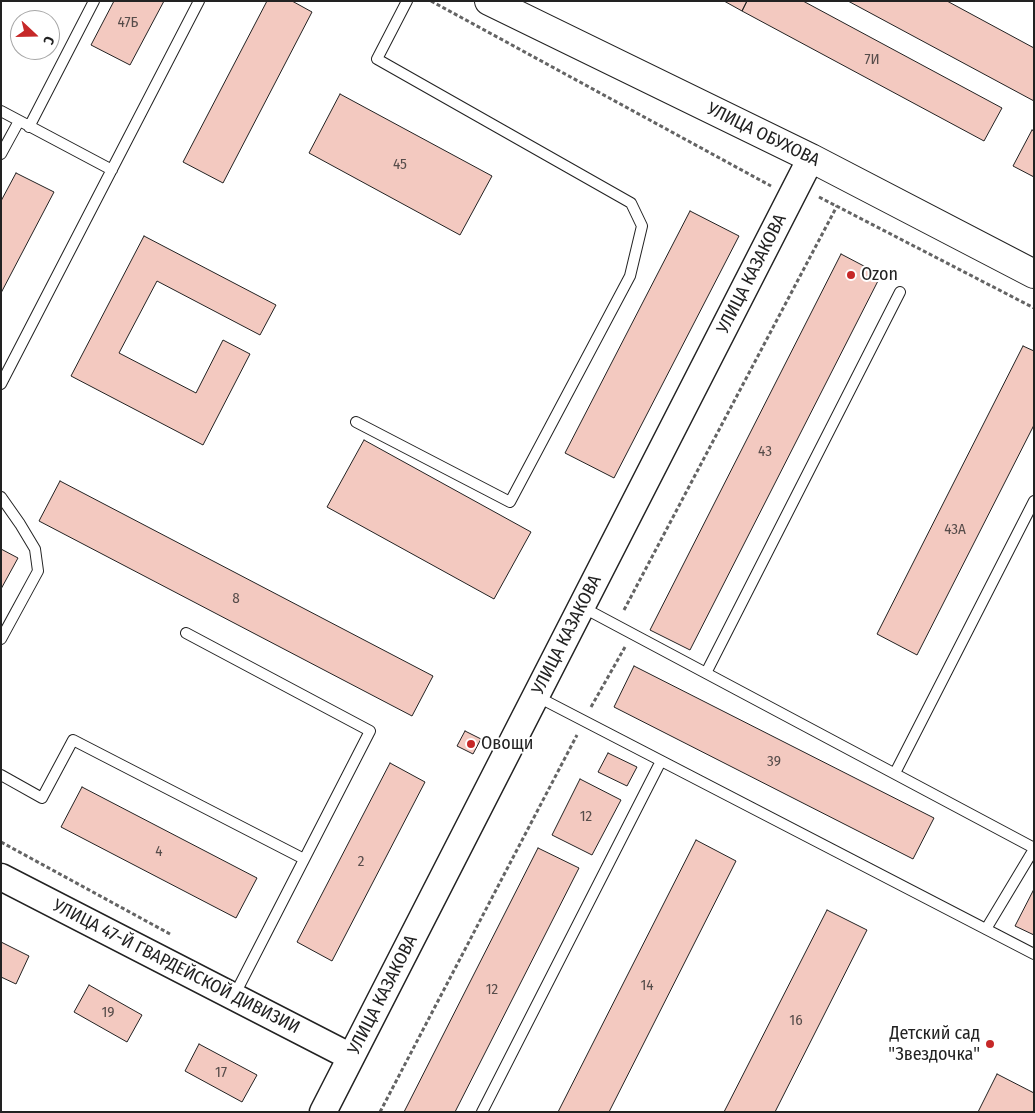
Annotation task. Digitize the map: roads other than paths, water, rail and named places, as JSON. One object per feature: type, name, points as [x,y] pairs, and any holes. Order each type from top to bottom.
[{"type":"main road","name":"УЛИЦА ОБУХОВА","points":[[489,1],[811,158],[1034,274]]},
{"type":"street","name":"УЛИЦА КАЗАКОВА","points":[[323,1112],[811,158]]},
{"type":"street","name":"УЛИЦА 47-Й ГВАРДЕЙСКОЙ ДИВИЗИИ","points":[[1,877],[351,1057]]},
{"type":"lane","points":[[29,127],[94,1]]},
{"type":"lane","points":[[1,384],[199,1]]},
{"type":"lane","points":[[356,422],[510,502],[630,276],[642,226],[631,203],[377,59],[407,1]]},
{"type":"lane","points":[[1,111],[112,170]]},
{"type":"lane","points":[[1,154],[19,121]]},
{"type":"lane","points":[[706,673],[900,292]]},
{"type":"lane","points":[[1,497],[35,549],[38,571],[1,639]]},
{"type":"lane","points":[[895,774],[1034,501]]},
{"type":"lane","points":[[582,607],[1034,848],[986,929]]},
{"type":"lane","points":[[186,633],[370,731],[233,997]]},
{"type":"lane","points":[[536,696],[1034,954]]},
{"type":"lane","points":[[1,775],[42,798],[73,740],[304,859]]},
{"type":"lane","points":[[482,1112],[661,761]]},
{"type":"place","name":"Ozon","points":[[851,275]]},
{"type":"place","name":"Овощи","points":[[471,744]]},
{"type":"place","name":"Детский сад \"Звездочка\"","points":[[990,1044]]}]
